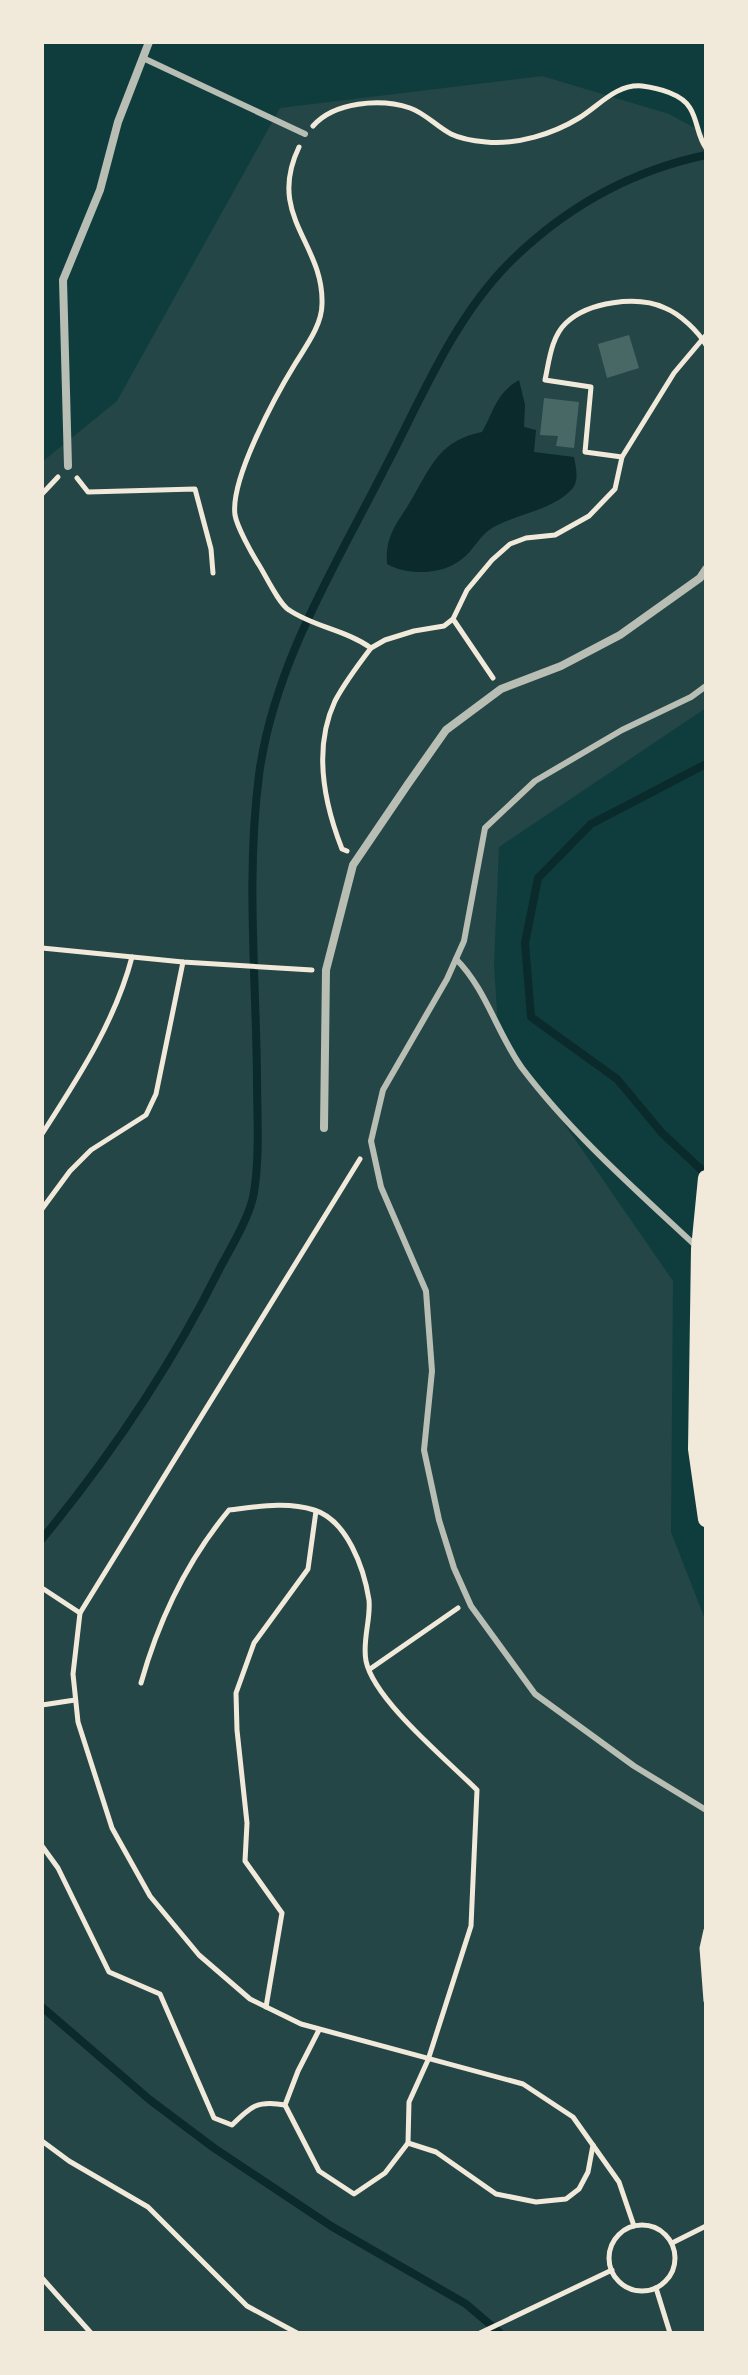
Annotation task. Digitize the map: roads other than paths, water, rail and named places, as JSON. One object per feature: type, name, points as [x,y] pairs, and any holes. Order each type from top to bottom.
[{"type":"main road","points":[[706,1178],[699,1249],[702,1270],[696,1449],[706,1519]]},
{"type":"street","points":[[68,466],[63,280],[100,190],[118,122],[149,42]]},
{"type":"street","points":[[324,1128],[326,970],[353,865],[358,857],[446,730],[501,689],[561,666],[620,635],[700,578],[706,569]]},
{"type":"lane","points":[[143,58],[305,134]]},
{"type":"lane","points":[[706,686],[535,781],[485,828],[464,941],[383,1090],[371,1141],[381,1187],[426,1291],[432,1371],[424,1450],[439,1520],[468,1601],[535,1694],[634,1766],[706,1810]]},
{"type":"lane","points":[[456,959],[473,980],[502,1037],[540,1091],[620,1175],[699,1249]]},
{"type":"waterway","points":[[42,1539],[93,1474],[161,1373],[202,1303],[252,1201],[258,1134],[252,888],[255,813],[259,775],[278,693],[309,616],[440,360],[488,286],[529,244],[599,195],[651,171],[706,155]]},
{"type":"waterway","points":[[706,764],[591,824],[538,878],[525,943],[531,1017],[617,1079],[662,1133],[706,1174]]},
{"type":"waterway","points":[[42,2007],[150,2100],[214,2148],[331,2226],[466,2304],[500,2333]]}]
